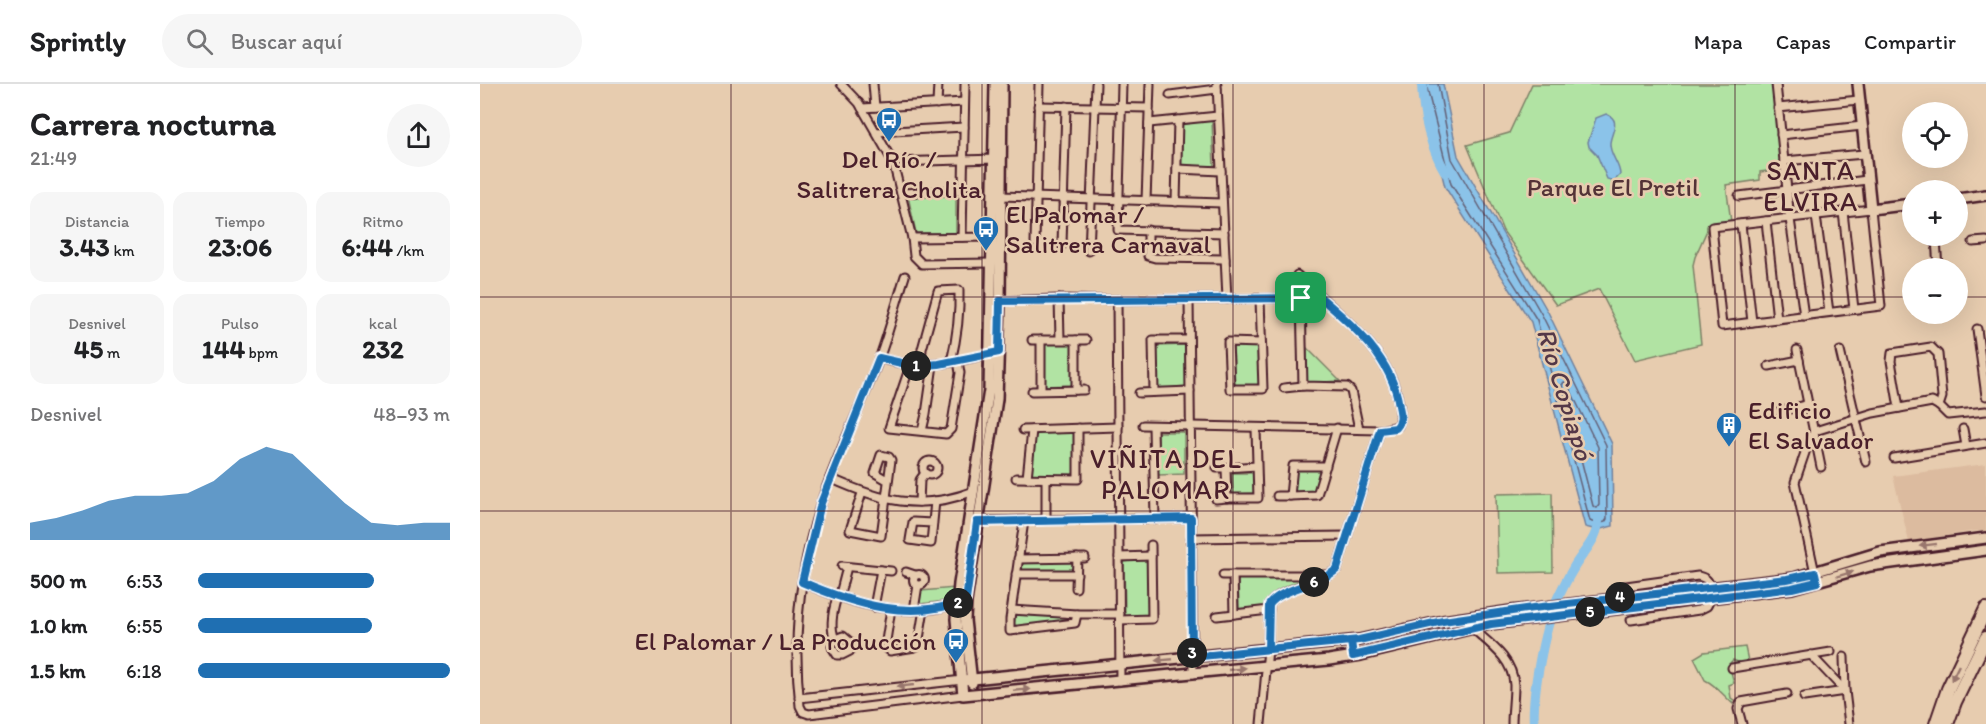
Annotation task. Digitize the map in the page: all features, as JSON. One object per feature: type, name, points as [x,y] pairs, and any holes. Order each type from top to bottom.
[{"type":"highway","points":[[1936,724],[1948,689],[1986,609]]},
{"type":"highway","points":[[1947,724],[1955,702],[1986,638]]},
{"type":"street","points":[[841,84],[862,108],[893,162],[912,238],[914,256],[922,264],[992,263]]},
{"type":"street","points":[[873,84],[876,107]]},
{"type":"street","points":[[938,84],[938,104]]},
{"type":"street","points":[[962,237],[964,84]]},
{"type":"street","points":[[973,521],[974,491],[994,353],[1000,196],[995,84]]},
{"type":"street","points":[[996,301],[992,237],[1002,84]]},
{"type":"street","points":[[1035,243],[1039,84]]},
{"type":"street","points":[[1089,251],[1096,84]]},
{"type":"street","points":[[1122,84],[1118,230],[1224,233]]},
{"type":"street","points":[[1146,201],[1150,84]]},
{"type":"street","points":[[1776,84],[1790,219],[1804,316]]},
{"type":"street","points":[[1858,84],[1864,154],[1872,209],[1881,306],[1722,326],[1712,227],[1790,219],[1843,212],[1872,209],[1902,205]]},
{"type":"street","points":[[1170,95],[1217,86],[1227,299]]},
{"type":"street","points":[[1778,108],[1859,100]]},
{"type":"street","points":[[862,108],[964,102]]},
{"type":"street","points":[[1038,106],[1149,108]]},
{"type":"street","points":[[1062,245],[1066,106]]},
{"type":"street","points":[[1149,123],[1218,116]]},
{"type":"street","points":[[1176,202],[1178,120]]},
{"type":"street","points":[[1781,135],[1862,126]]},
{"type":"street","points":[[876,132],[964,127]]},
{"type":"street","points":[[1784,161],[1864,154]]},
{"type":"street","points":[[893,162],[998,159]]},
{"type":"street","points":[[1177,168],[1221,171]]},
{"type":"street","points":[[1739,196],[1867,180]]},
{"type":"street","points":[[901,193],[963,190]]},
{"type":"street","points":[[1968,198],[1986,195]]},
{"type":"street","points":[[1000,196],[1222,203]]},
{"type":"street","points":[[1843,212],[1854,309]]},
{"type":"street","points":[[1816,216],[1829,312]]},
{"type":"street","points":[[1766,221],[1777,319]]},
{"type":"street","points":[[1741,224],[1752,322]]},
{"type":"street","points":[[1148,230],[1148,256],[1225,259]]},
{"type":"street","points":[[912,238],[992,237]]},
{"type":"street","points":[[1973,242],[1986,241]]},
{"type":"street","points":[[905,276],[879,358],[830,478],[817,517],[802,582],[797,629],[799,698],[801,710],[809,714],[968,694],[1266,667],[1353,656],[1472,628],[1580,614],[1794,578],[1816,578],[1866,567],[1986,550]]},
{"type":"street","points":[[1143,425],[1256,429],[1380,430],[1396,428],[1401,419],[1397,393],[1383,363],[1353,326],[1297,276]]},
{"type":"street","points":[[910,366],[889,428],[946,434],[951,429],[960,373],[954,362],[960,311],[959,290],[938,291],[922,349],[921,366]]},
{"type":"street","points":[[996,301],[1301,298],[1313,291]]},
{"type":"street","points":[[1301,298],[1303,386]]},
{"type":"street","points":[[1059,299],[1060,339]]},
{"type":"street","points":[[1189,299],[1193,674]]},
{"type":"street","points":[[1260,299],[1263,389],[1230,389],[1228,342],[1261,343]]},
{"type":"street","points":[[1117,300],[1120,681]]},
{"type":"street","points":[[1977,329],[1986,396]]},
{"type":"street","points":[[1032,340],[1086,340]]},
{"type":"street","points":[[1041,340],[1041,390]]},
{"type":"street","points":[[1076,340],[1076,390]]},
{"type":"street","points":[[1154,392],[1153,340],[1189,340]]},
{"type":"street","points":[[1899,408],[1891,361],[1892,353],[1931,347],[1938,354],[1942,397],[1940,406]]},
{"type":"street","points":[[1797,350],[1821,467]]},
{"type":"street","points":[[1840,351],[1866,462]]},
{"type":"street","points":[[879,358],[910,366],[921,366],[954,362],[994,353]]},
{"type":"street","points":[[968,694],[957,634],[973,521],[997,399],[994,353]]},
{"type":"street","points":[[1769,366],[1799,360]]},
{"type":"street","points":[[921,431],[926,414],[933,365]]},
{"type":"street","points":[[1284,388],[1347,387],[1351,391],[1359,429]]},
{"type":"street","points":[[1032,391],[1084,390]]},
{"type":"street","points":[[1139,393],[1190,391]]},
{"type":"street","points":[[1816,578],[1794,482],[1810,438],[1815,432],[1873,413],[1932,402],[1940,406],[1948,415],[1986,411]]},
{"type":"street","points":[[1779,412],[1809,404]]},
{"type":"street","points":[[1153,427],[1155,519]]},
{"type":"street","points":[[1016,478],[1078,479],[1078,428]]},
{"type":"street","points":[[1023,430],[1118,428]]},
{"type":"street","points":[[1277,496],[1317,495],[1337,428]]},
{"type":"street","points":[[1216,499],[1258,498],[1256,429]]},
{"type":"street","points":[[1963,429],[1966,447]]},
{"type":"street","points":[[1027,478],[1032,430]]},
{"type":"street","points":[[1261,724],[1268,649],[1269,605],[1276,597],[1331,574],[1337,569],[1380,430]]},
{"type":"street","points":[[1894,458],[1986,443]]},
{"type":"street","points":[[1217,468],[1257,466]]},
{"type":"street","points":[[1284,466],[1326,466]]},
{"type":"street","points":[[1290,496],[1293,466]]},
{"type":"street","points":[[1226,468],[1227,498]]},
{"type":"street","points":[[919,502],[920,480],[926,473]]},
{"type":"street","points":[[830,478],[862,493],[901,502],[957,498],[974,491]]},
{"type":"street","points":[[1046,479],[1046,520]]},
{"type":"street","points":[[862,493],[850,529],[852,532],[881,537],[887,480]]},
{"type":"street","points":[[933,523],[936,501]]},
{"type":"street","points":[[973,521],[1191,518]]},
{"type":"street","points":[[1024,521],[1010,631],[1075,623],[1077,614]]},
{"type":"street","points":[[1191,538],[1347,536]]},
{"type":"street","points":[[1816,578],[1858,558],[1896,549],[1986,538]]},
{"type":"street","points":[[1011,610],[1152,619],[1151,545]]},
{"type":"street","points":[[1894,563],[1896,549]]},
{"type":"street","points":[[1119,557],[1151,556]]},
{"type":"street","points":[[1076,588],[1077,558]]},
{"type":"street","points":[[1018,559],[1085,558]]},
{"type":"street","points":[[835,639],[831,627],[845,566],[891,571]]},
{"type":"street","points":[[874,607],[881,570]]},
{"type":"street","points":[[906,572],[919,574],[924,578],[923,584],[918,585],[914,610]]},
{"type":"street","points":[[1016,574],[1077,574]]},
{"type":"street","points":[[1223,575],[1331,574]]},
{"type":"street","points":[[1233,575],[1234,615]]},
{"type":"street","points":[[1299,575],[1302,577],[1303,586]]},
{"type":"street","points":[[1619,587],[1698,576],[1709,581],[1710,593],[1707,606],[1699,610],[1631,620]]},
{"type":"street","points":[[802,582],[838,597],[874,607],[914,610],[962,602]]},
{"type":"street","points":[[799,698],[1351,641],[1443,621],[1585,601],[1710,593]]},
{"type":"street","points":[[891,609],[885,647],[890,651],[918,645],[924,609]]},
{"type":"street","points":[[1216,616],[1269,610]]},
{"type":"street","points":[[1472,628],[1501,653],[1511,669],[1514,682],[1512,724]]},
{"type":"street","points":[[1351,641],[1353,656]]},
{"type":"street","points":[[1732,668],[1831,652]]},
{"type":"street","points":[[1811,655],[1845,692]]},
{"type":"street","points":[[1844,657],[1849,724]]},
{"type":"street","points":[[1804,697],[1845,692]]},
{"type":"street","points":[[1742,724],[1737,709],[1741,702],[1787,694]]},
{"type":"shaded area","points":[[1986,464],[1986,531],[1909,542],[1893,476]]},
{"type":"green space","name":"Parque El Pretil","points":[[1532,84],[1773,84],[1782,169],[1760,172],[1760,180],[1726,185],[1731,222],[1708,228],[1693,265],[1701,344],[1635,360],[1599,289],[1556,305],[1503,231],[1467,145],[1509,133]]},
{"type":"green space","points":[[1212,120],[1214,166],[1181,166],[1182,124]]},
{"type":"green space","points":[[956,194],[956,233],[916,233],[908,196]]},
{"type":"green space","points":[[1072,342],[1072,385],[1045,386],[1045,344]]},
{"type":"green space","points":[[1185,345],[1186,386],[1158,389],[1157,346]]},
{"type":"green space","points":[[1233,347],[1258,347],[1259,386],[1235,386]]},
{"type":"green space","points":[[1307,348],[1340,381],[1306,383]]},
{"type":"green space","points":[[1070,430],[1074,432],[1075,473],[1072,476],[1033,476],[1030,472],[1036,434]]},
{"type":"green space","points":[[1158,432],[1184,432],[1184,474],[1158,475]]},
{"type":"green space","points":[[1321,469],[1314,493],[1295,492],[1296,470]]},
{"type":"green space","points":[[1232,473],[1253,473],[1255,493],[1233,494]]},
{"type":"green space","points":[[1552,493],[1553,572],[1498,573],[1496,494]]},
{"type":"green space","points":[[1148,559],[1149,616],[1125,617],[1124,562]]},
{"type":"green space","points":[[1074,561],[1074,570],[1022,570],[1023,562]]},
{"type":"green space","points":[[1297,578],[1298,584],[1274,594],[1265,607],[1239,610],[1238,579]]},
{"type":"green space","points":[[955,588],[955,600],[920,604],[921,591]]},
{"type":"green space","points":[[1016,615],[1071,617],[1075,619],[1013,627]]},
{"type":"green space","points":[[1745,647],[1748,661],[1740,663],[1733,660],[1729,664],[1734,683],[1729,685],[1731,698],[1734,700],[1733,704],[1716,687],[1705,680],[1694,658],[1704,652]]},
{"type":"water","points":[[1420,84],[1443,84],[1458,156],[1548,312],[1612,444],[1613,526],[1597,530],[1585,527],[1531,322],[1445,187]]},
{"type":"water","points":[[1606,114],[1615,123],[1610,147],[1620,175],[1614,181],[1607,179],[1597,155],[1589,147],[1588,142],[1596,118]]},
{"type":"waterway","name":"Río Copiapó","points":[[1422,84],[1428,130],[1446,173]]},
{"type":"waterway","name":"Río Copiapó","points":[[1534,724],[1537,679],[1552,614],[1577,562],[1594,538],[1598,516]]},
{"type":"place","name":"Del Río / Salitrera Cholita","points":[[889,143]]},
{"type":"place","name":"El Palomar / Salitrera Carnaval","points":[[986,252]]},
{"type":"place","name":"Edificio El Salvador","points":[[1729,448]]},
{"type":"place","name":"El Palomar / La Producción","points":[[956,664]]},
{"type":"district","name":"SANTA ELVIRA","points":[[1811,186]]},
{"type":"district","name":"VIÑITA DEL PALOMAR","points":[[1166,474]]},
{"type":"route","points":[[1301,298],[1000,301],[999,352],[939,364],[915,366],[879,358],[821,503],[802,582],[858,604],[891,609],[924,609],[966,600],[977,522],[1191,518],[1192,657],[1316,645],[1359,640],[1469,617],[1585,601],[1787,579],[1815,573],[1817,582],[1792,588],[1491,624],[1353,656],[1351,641],[1316,645],[1268,649],[1269,605],[1276,597],[1329,576],[1337,569],[1380,430],[1396,428],[1401,419],[1397,393],[1391,377],[1371,347],[1353,326],[1313,291],[1301,298]]}]
